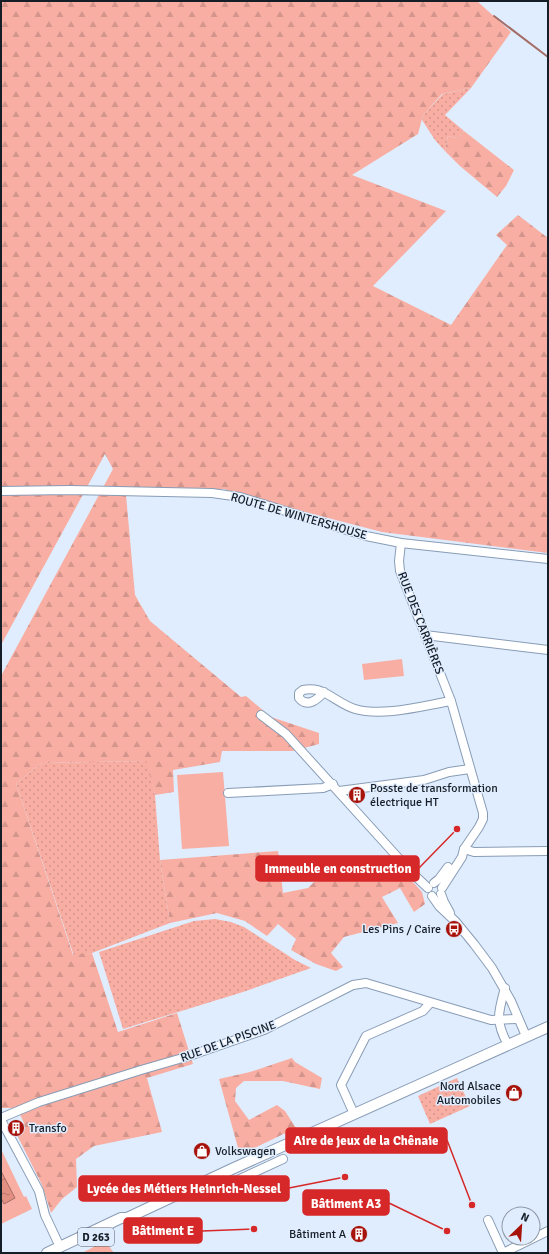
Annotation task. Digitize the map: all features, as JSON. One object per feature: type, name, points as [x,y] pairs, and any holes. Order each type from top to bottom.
[{"type":"main road","name":"D 263","points":[[48,1253],[62,1251],[121,1218],[127,1218],[183,1191],[548,1027]]},
{"type":"street","name":"ROUTE DE WINTERSHOUSE","points":[[1,491],[70,490],[212,493],[240,497],[366,536],[401,543],[548,559]]},
{"type":"street","name":"RUE DES CARRIÈRES","points":[[401,543],[400,571],[451,701],[484,813],[482,824],[432,888]]},
{"type":"street","points":[[425,635],[548,650]]},
{"type":"street","points":[[324,692],[350,707],[364,711],[397,710],[451,701]]},
{"type":"street","points":[[261,715],[286,734],[333,784],[412,873],[432,888],[438,896],[442,891]]},
{"type":"street","points":[[339,791],[424,780],[449,772],[470,769]]},
{"type":"street","points":[[228,793],[323,788],[333,784]]},
{"type":"street","name":"RUE DES CARRIÈRES","points":[[442,891],[444,882],[462,857],[466,846]]},
{"type":"street","points":[[466,846],[491,852],[548,851]]},
{"type":"street","points":[[432,888],[440,884],[444,902],[456,922]]},
{"type":"street","points":[[432,888],[441,908],[456,922],[482,954],[505,988],[526,1036]]},
{"type":"street","name":"RUE DE LA PISCINE","points":[[62,1251],[45,1215],[39,1191],[1,1119],[39,1102],[186,1057],[264,1030],[353,985],[366,983],[491,1020],[518,1019]]},
{"type":"street","points":[[505,988],[498,1020],[508,1045]]},
{"type":"street","points":[[354,1114],[341,1085],[366,1036],[423,1011],[430,1003]]},
{"type":"street","points":[[229,1184],[283,1159]]},
{"type":"street","points":[[488,1220],[503,1253],[548,1231]]},
{"type":"green space","points":[[1,1],[477,1],[511,32],[471,88],[442,94],[423,115],[418,134],[352,175],[446,211],[373,286],[451,325],[507,245],[496,235],[518,215],[548,238],[548,553],[382,532],[259,500],[224,489],[126,495],[135,595],[150,621],[241,697],[246,696],[271,717],[319,733],[319,744],[293,751],[222,751],[220,762],[173,770],[174,792],[155,795],[146,761],[42,763],[16,783],[73,955],[92,953],[118,1032],[177,1013],[193,1064],[147,1078],[162,1132],[94,1146],[76,1159],[77,1187],[62,1199],[51,1213],[42,1185],[17,1135],[24,1123],[17,1108],[2,1108],[1,1106],[1,676],[113,469],[105,454],[1,645]]},
{"type":"green space","points":[[471,88],[445,115],[464,131],[458,138],[448,136],[445,151],[435,140],[422,120],[423,115],[443,94]]},
{"type":"green space","points":[[464,131],[514,170],[506,186],[497,197],[460,166],[445,151],[448,136],[458,138]]},
{"type":"green space","points":[[402,659],[404,676],[364,680],[362,664]]},
{"type":"green space","points":[[147,761],[155,795],[160,860],[170,923],[92,953],[74,956],[16,783],[42,763]]},
{"type":"green space","points":[[223,772],[229,846],[182,849],[177,775]]},
{"type":"green space","points":[[278,851],[283,893],[308,888],[314,882],[353,876],[395,862],[422,892],[425,904],[414,912],[400,888],[382,897],[398,923],[344,937],[331,953],[343,967],[336,971],[316,964],[291,950],[296,939],[278,924],[267,936],[245,921],[217,913],[170,923],[160,860]]},
{"type":"green space","points":[[215,919],[231,922],[244,927],[295,960],[311,968],[243,992],[123,1029],[99,952],[194,921]]},
{"type":"green space","points":[[292,1058],[295,1062],[322,1078],[320,1089],[283,1081],[244,1081],[236,1088],[235,1101],[249,1120],[277,1105],[285,1111],[296,1128],[240,1155],[219,1079],[250,1072]]},
{"type":"green space","points":[[457,1078],[470,1106],[430,1124],[418,1096]]},
{"type":"green space","points":[[1,1149],[24,1197],[26,1196],[32,1209],[1,1224]]},
{"type":"green space","points":[[105,1241],[114,1253],[82,1253]]},
{"type":"water","points":[[1,1171],[15,1198],[4,1204],[1,1198]]},
{"type":"waterway","points":[[494,16],[548,57]]},
{"type":"place","name":"Posste de transformation électrique HT","points":[[357,795]]},
{"type":"place","name":"Immeuble en construction","points":[[457,829]]},
{"type":"place","name":"Les Pins / Caire","points":[[454,929]]},
{"type":"place","name":"Nord Alsace Automobiles","points":[[514,1093]]},
{"type":"place","name":"Transfo","points":[[16,1128]]},
{"type":"place","name":"Volkswagen","points":[[202,1151]]},
{"type":"place","name":"Lycée des Métiers Heinrich-Nessel","points":[[345,1177]]},
{"type":"place","name":"Aire de jeux de la Chênaie","points":[[472,1205]]},
{"type":"place","name":"Bâtiment E","points":[[254,1229]]},
{"type":"place","name":"Bâtiment A3","points":[[447,1231]]},
{"type":"place","name":"Bâtiment A","points":[[359,1234]]}]
